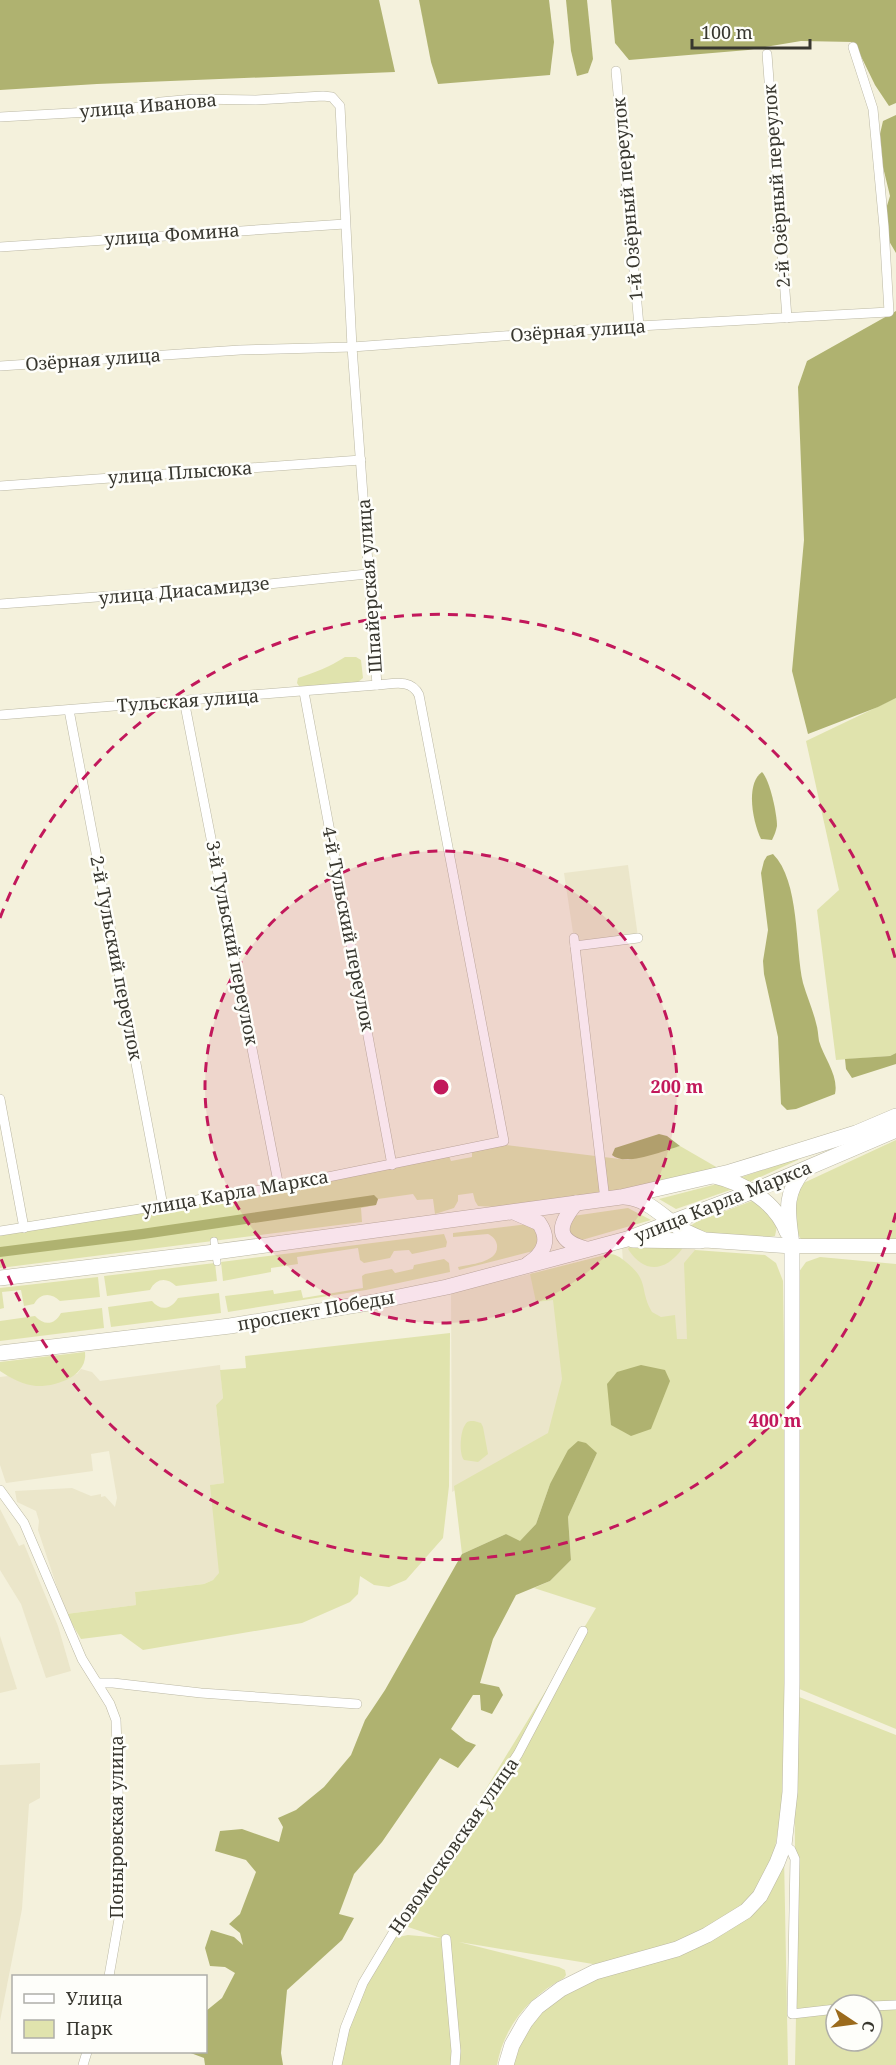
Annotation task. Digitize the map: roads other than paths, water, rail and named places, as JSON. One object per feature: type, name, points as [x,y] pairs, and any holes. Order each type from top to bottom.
[{"type":"main road","points":[[0,1278],[605,1200],[714,1176],[856,1133],[896,1116]]},
{"type":"main road","name":"улица Карла Маркса","points":[[627,1239],[803,1171],[896,1130]]},
{"type":"main road","points":[[506,2065],[512,2045],[525,2022],[537,2007],[561,1989],[595,1972],[677,1949],[714,1931],[746,1911],[760,1896],[784,1845],[790,1792],[792,1694],[792,1246],[788,1207],[795,1181],[803,1171]]},
{"type":"main road","points":[[714,1176],[727,1179],[763,1199],[779,1216],[792,1246]]},
{"type":"main road","points":[[621,1197],[638,1200],[680,1228],[705,1240]]},
{"type":"main road","points":[[576,1203],[562,1222],[562,1234],[568,1242],[586,1250]]},
{"type":"main road","points":[[512,1212],[539,1223],[545,1237],[543,1251],[523,1267]]},
{"type":"main road","name":"улица Карла Маркса","points":[[627,1239],[705,1240],[792,1246],[896,1246]]},
{"type":"main road","name":"проспект Победы","points":[[0,1353],[154,1336],[307,1313],[436,1289],[627,1239]]},
{"type":"street","name":"Озёрная улица","points":[[0,366],[240,350],[352,347],[639,326],[889,312],[873,110],[853,47]]},
{"type":"street","name":"2-й Озёрный переулок","points":[[767,54],[787,318]]},
{"type":"street","name":"1-й Озёрный переулок","points":[[616,71],[639,326]]},
{"type":"street","name":"улица Иванова","points":[[0,117],[125,110],[161,102],[194,99],[256,100],[332,96]]},
{"type":"street","name":"Шпайерская улица","points":[[332,96],[340,106],[352,347],[377,685],[411,684],[419,694],[504,1142]]},
{"type":"street","name":"улица Фомина","points":[[0,246],[345,224]]},
{"type":"street","name":"улица Плысюка","points":[[0,486],[361,460]]},
{"type":"street","name":"улица Диасамидзе","points":[[0,604],[249,586],[367,574]]},
{"type":"street","name":"Тульская улица","points":[[0,715],[377,685]]},
{"type":"street","name":"4-й Тульский переулок","points":[[304,692],[392,1165]]},
{"type":"street","name":"3-й Тульский переулок","points":[[184,700],[279,1186]]},
{"type":"street","name":"2-й Тульский переулок","points":[[69,710],[163,1206]]},
{"type":"street","points":[[605,1200],[575,942],[638,938]]},
{"type":"street","points":[[0,1099],[24,1228]]},
{"type":"street","name":"улица Карла Маркса","points":[[0,1231],[279,1186],[504,1142]]},
{"type":"street","name":"Поныровская улица","points":[[0,1490],[24,1523],[81,1659],[98,1683],[116,1720],[119,1919],[109,1975]]},
{"type":"street","name":"Новомосковская улица","points":[[337,2065],[345,2028],[363,1983],[396,1928],[447,1862],[518,1754],[583,1631]]},
{"type":"street","points":[[98,1683],[357,1704]]},
{"type":"street","points":[[784,1845],[791,1850],[795,1859],[792,2014],[824,2010]]},
{"type":"street","points":[[446,1939],[456,2051],[455,2065]]}]
